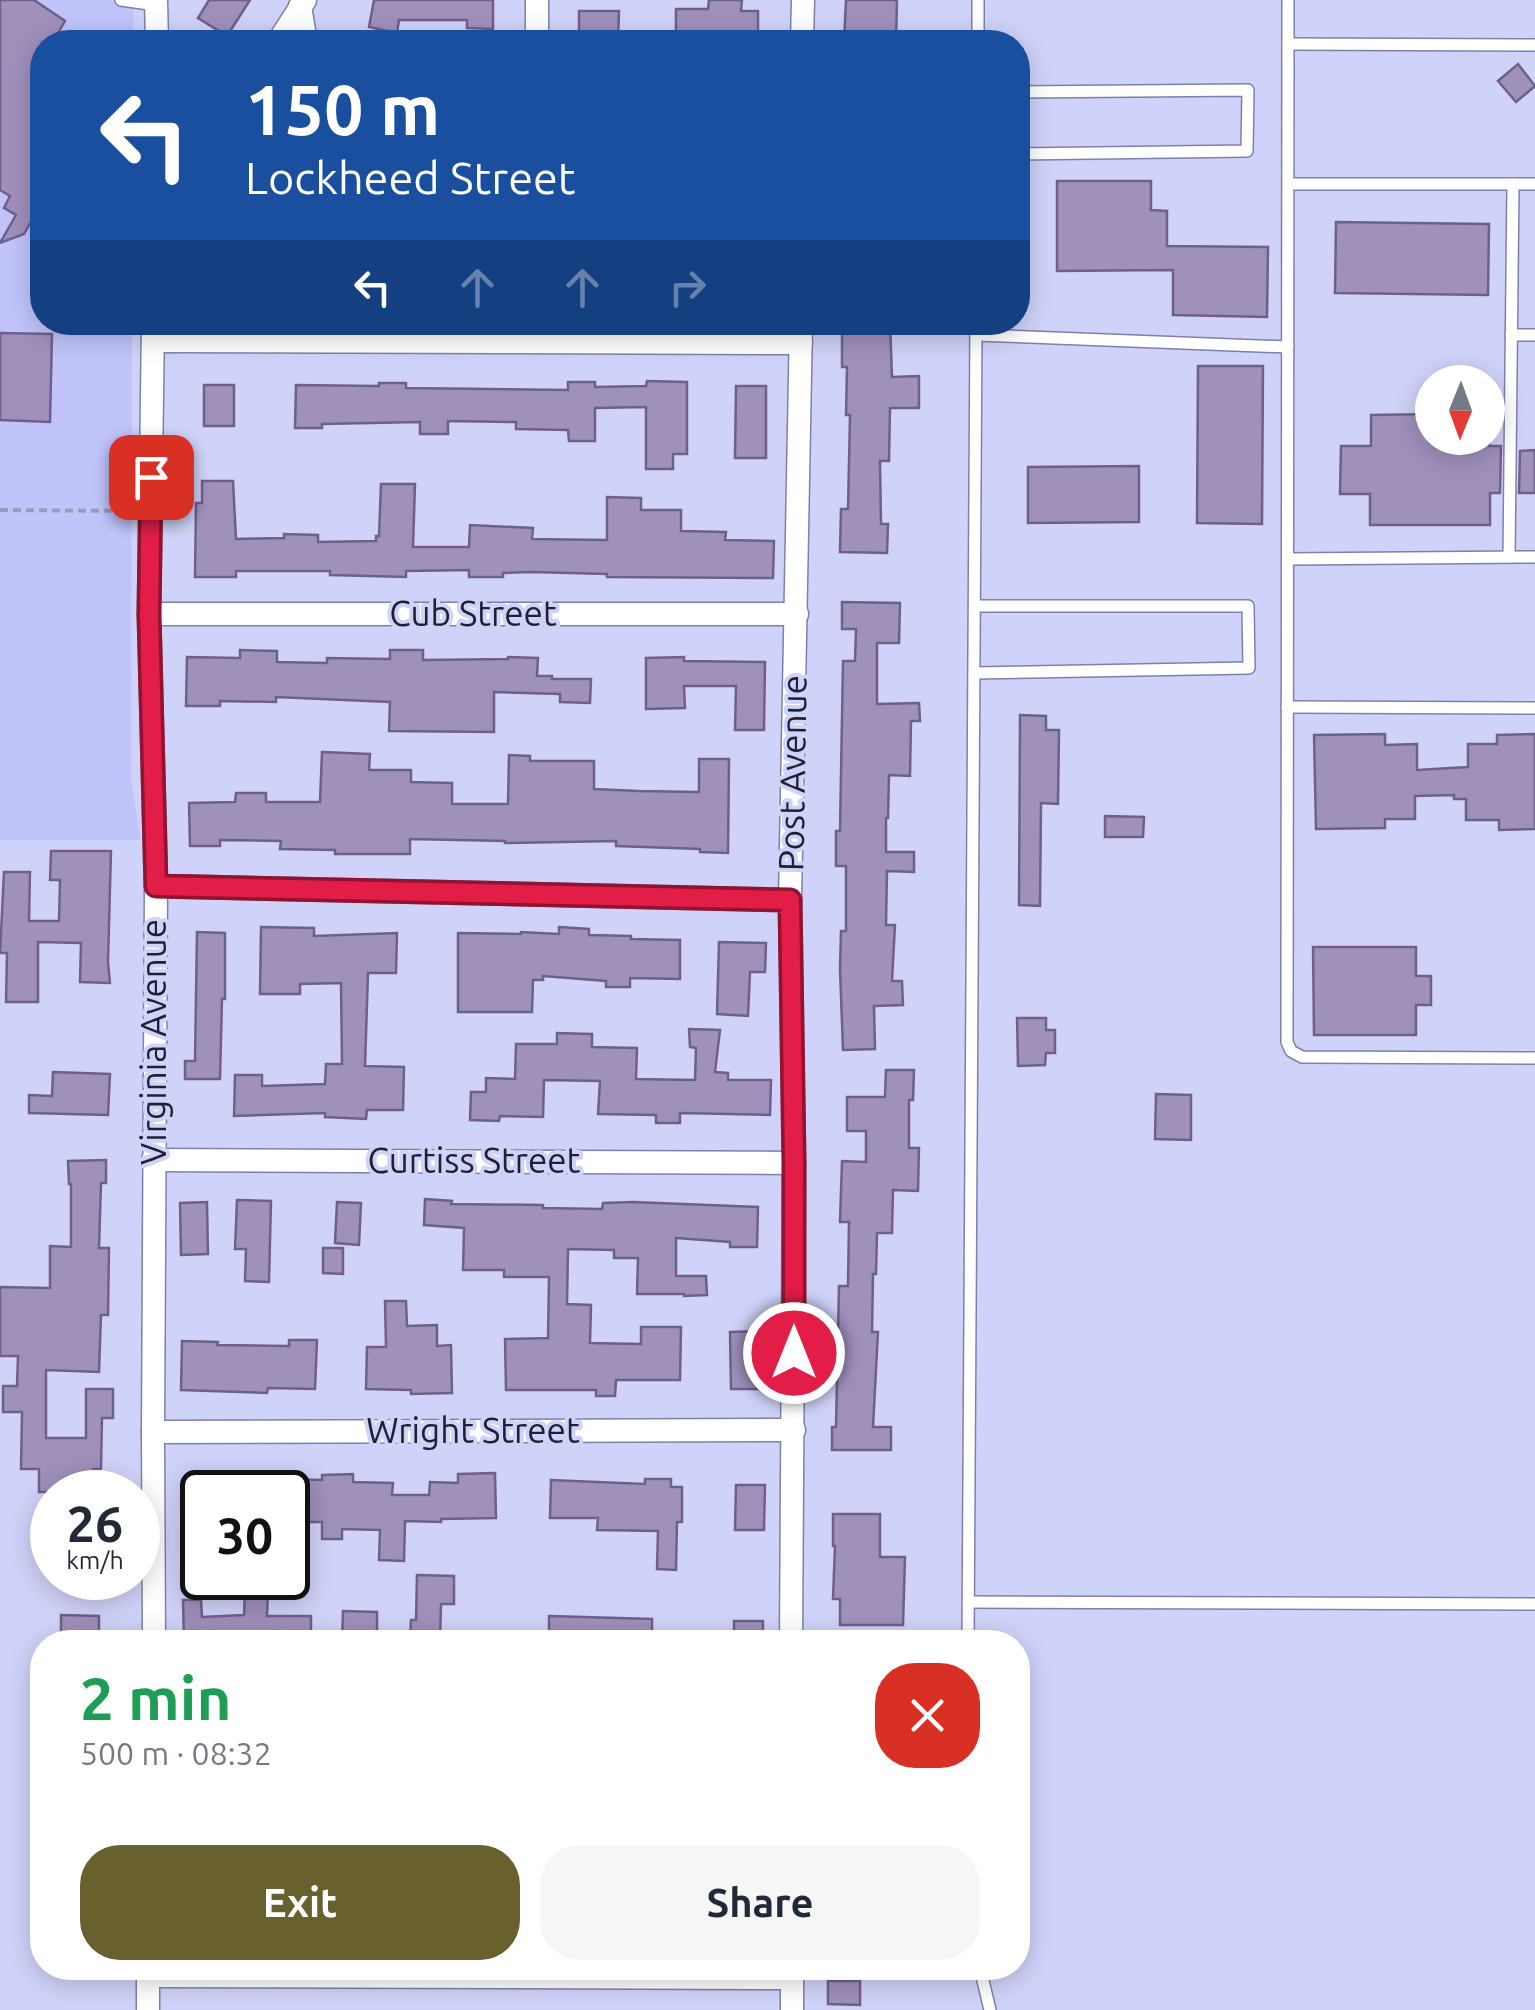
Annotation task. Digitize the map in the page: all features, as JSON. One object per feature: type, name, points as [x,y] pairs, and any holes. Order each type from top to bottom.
[{"type":"street","points":[[537,0],[537,30]]},
{"type":"street","points":[[802,0],[802,30]]},
{"type":"street","points":[[156,3],[157,30]]},
{"type":"street","points":[[285,30],[302,3]]},
{"type":"street","points":[[302,3],[305,30]]},
{"type":"street","name":"Virginia Avenue","points":[[153,335],[149,614],[156,886],[154,1630]]},
{"type":"street","name":"Post Avenue","points":[[791,1630],[794,1163],[790,900],[801,335]]},
{"type":"street","name":"Cub Street","points":[[149,614],[797,614]]},
{"type":"street","points":[[156,886],[790,900]]},
{"type":"street","name":"Curtiss Street","points":[[154,1160],[794,1163]]},
{"type":"street","name":"Wright Street","points":[[152,1432],[794,1430]]},
{"type":"street","points":[[148,1980],[148,2010]]},
{"type":"street","points":[[792,1980],[792,2010]]},
{"type":"lane","points":[[121,0],[156,3]]},
{"type":"lane","points":[[978,0],[978,30]]},
{"type":"lane","points":[[1288,0],[1287,1042],[1291,1051],[1302,1057],[1535,1058]]},
{"type":"lane","points":[[1288,44],[1535,45]]},
{"type":"lane","points":[[1030,92],[1248,90],[1248,151],[1030,154]]},
{"type":"lane","points":[[1288,184],[1535,184]]},
{"type":"lane","points":[[1509,557],[1513,184]]},
{"type":"lane","points":[[1030,332],[1288,347]]},
{"type":"lane","points":[[968,1630],[976,335]]},
{"type":"lane","points":[[1511,336],[1535,335]]},
{"type":"lane","points":[[1288,559],[1535,557]]},
{"type":"lane","points":[[974,673],[1249,668],[1248,606],[975,606]]},
{"type":"lane","points":[[1287,707],[1535,708]]},
{"type":"lane","points":[[969,1602],[1535,1604]]},
{"type":"lane","points":[[983,1980],[990,2010]]},
{"type":"path","points":[[0,510],[150,511]]},
{"type":"shaded area","points":[[0,0],[134,0],[133,30],[30,30],[30,335],[132,335],[131,781],[141,840],[0,840]]},
{"type":"building","points":[[0,0],[34,0],[65,21],[60,30],[30,30],[30,223],[24,234],[0,243],[16,215],[4,208],[10,196],[0,190]]},
{"type":"building","points":[[209,0],[250,0],[231,30],[217,30],[198,18]]},
{"type":"building","points":[[374,0],[493,0],[493,29],[467,28],[467,20],[399,20],[397,30],[369,27]]},
{"type":"building","points":[[709,0],[742,0],[741,11],[758,11],[758,30],[676,30],[676,9],[708,9]]},
{"type":"building","points":[[846,0],[897,0],[896,30],[845,30]]},
{"type":"building","points":[[579,11],[619,11],[618,30],[579,30]]},
{"type":"building","points":[[1518,64],[1535,86],[1516,102],[1498,81]]},
{"type":"building","points":[[1057,181],[1151,181],[1151,210],[1167,211],[1167,246],[1268,247],[1267,317],[1173,315],[1173,270],[1057,271]]},
{"type":"building","points":[[1336,222],[1489,224],[1488,295],[1335,293]]},
{"type":"building","points":[[0,333],[52,335],[50,422],[0,420]]},
{"type":"building","points":[[842,335],[890,335],[892,377],[919,376],[919,408],[890,408],[889,461],[880,461],[881,524],[888,524],[887,553],[840,552],[841,509],[848,509],[850,415],[846,415],[847,367],[842,367]]},
{"type":"building","points":[[1198,366],[1263,366],[1262,524],[1197,523]]},
{"type":"building","points":[[647,381],[687,382],[687,454],[673,454],[673,469],[646,469],[646,407],[595,408],[595,441],[569,441],[568,430],[516,429],[516,422],[448,421],[448,434],[420,434],[420,422],[295,428],[296,385],[406,383],[406,388],[568,390],[568,382],[595,382],[595,387],[646,386]]},
{"type":"building","points":[[204,385],[234,385],[234,426],[204,426]]},
{"type":"building","points":[[736,386],[766,386],[766,458],[735,458]]},
{"type":"building","points":[[1415,414],[1415,455],[1501,455],[1500,493],[1490,493],[1490,525],[1370,525],[1370,494],[1340,494],[1341,446],[1371,446],[1371,415]]},
{"type":"building","points":[[1535,450],[1535,493],[1519,493],[1520,451]]},
{"type":"building","points":[[1139,466],[1139,522],[1028,523],[1028,467]]},
{"type":"building","points":[[202,481],[233,481],[236,539],[318,535],[318,542],[376,541],[381,484],[415,484],[413,547],[469,547],[470,525],[533,528],[532,539],[607,540],[607,497],[641,498],[641,510],[681,510],[681,531],[726,532],[725,540],[774,541],[773,578],[607,577],[531,572],[469,577],[469,570],[406,571],[406,577],[330,575],[330,571],[236,571],[236,577],[195,577],[196,503],[202,503]]},
{"type":"building","points":[[842,602],[900,603],[899,643],[877,643],[877,704],[919,703],[920,721],[911,721],[910,776],[889,775],[886,818],[886,852],[914,852],[914,872],[887,871],[886,925],[895,925],[892,981],[902,981],[903,1005],[874,1006],[875,1049],[843,1050],[840,969],[841,931],[846,931],[846,866],[836,866],[836,831],[840,831],[843,661],[855,661],[856,629],[842,629]]},
{"type":"building","points":[[240,650],[277,651],[277,662],[390,659],[390,650],[423,650],[423,660],[538,658],[537,676],[591,679],[590,703],[560,702],[560,694],[494,692],[494,732],[389,731],[390,702],[276,697],[276,702],[220,701],[220,706],[186,706],[187,657],[240,658]]},
{"type":"building","points":[[684,657],[684,661],[765,662],[764,730],[735,730],[736,686],[684,686],[685,708],[646,709],[646,658]]},
{"type":"building","points":[[1020,715],[1046,716],[1046,730],[1059,730],[1058,804],[1041,803],[1040,906],[1019,905]]},
{"type":"building","points":[[1385,734],[1385,745],[1417,744],[1417,770],[1468,767],[1468,744],[1497,744],[1497,735],[1535,734],[1535,829],[1499,830],[1499,820],[1466,820],[1466,799],[1454,799],[1454,795],[1415,796],[1415,819],[1385,819],[1385,828],[1316,829],[1314,735]]},
{"type":"building","points":[[322,752],[370,754],[369,770],[411,770],[411,782],[452,783],[452,804],[508,804],[509,755],[530,756],[530,761],[594,761],[594,789],[639,791],[699,792],[699,759],[729,759],[728,853],[616,846],[616,841],[505,843],[410,839],[410,854],[280,849],[281,841],[220,840],[220,846],[190,846],[189,803],[235,802],[236,793],[266,793],[266,802],[320,802]]},
{"type":"building","points":[[1105,816],[1144,817],[1143,837],[1105,837]]},
{"type":"building","points":[[51,851],[111,851],[110,983],[80,982],[81,943],[38,942],[38,1002],[6,1002],[7,953],[0,953],[4,872],[30,872],[29,921],[59,921],[60,880],[50,880]]},
{"type":"building","points":[[261,927],[314,928],[314,936],[397,933],[396,973],[368,973],[365,1066],[404,1067],[403,1110],[367,1110],[366,1119],[325,1117],[325,1113],[234,1116],[235,1075],[262,1075],[262,1086],[325,1084],[326,1064],[342,1064],[341,983],[300,984],[300,994],[260,994]]},
{"type":"building","points":[[559,927],[589,929],[589,935],[680,940],[680,979],[630,978],[630,987],[606,987],[606,981],[543,976],[543,980],[533,980],[532,1012],[458,1012],[458,933],[559,934]]},
{"type":"building","points":[[197,932],[225,933],[220,1079],[185,1079],[185,1061],[195,1061]]},
{"type":"building","points":[[719,942],[766,943],[765,972],[750,972],[748,1016],[717,1014]]},
{"type":"building","points":[[1313,947],[1416,947],[1416,976],[1431,976],[1431,1005],[1416,1005],[1416,1035],[1314,1035]]},
{"type":"building","points":[[1017,1018],[1046,1018],[1046,1030],[1055,1030],[1055,1053],[1046,1053],[1045,1065],[1018,1066]]},
{"type":"building","points":[[689,1029],[720,1030],[715,1072],[728,1073],[728,1080],[771,1080],[770,1115],[680,1113],[680,1123],[656,1123],[656,1115],[598,1114],[600,1081],[544,1080],[543,1117],[470,1120],[471,1092],[486,1092],[486,1078],[515,1079],[516,1044],[557,1044],[557,1033],[592,1034],[592,1047],[637,1048],[636,1079],[695,1080],[696,1048],[690,1047]]},
{"type":"building","points":[[886,1070],[914,1070],[913,1100],[909,1100],[909,1148],[919,1148],[918,1191],[893,1190],[892,1233],[877,1233],[873,1274],[872,1332],[878,1332],[873,1427],[891,1427],[891,1450],[832,1450],[832,1427],[836,1427],[839,1286],[848,1286],[849,1222],[840,1222],[842,1161],[866,1162],[866,1131],[847,1131],[847,1097],[885,1097]]},
{"type":"building","points":[[53,1072],[110,1074],[108,1115],[29,1113],[29,1095],[52,1096]]},
{"type":"building","points":[[1156,1094],[1191,1095],[1191,1140],[1155,1139]]},
{"type":"building","points":[[106,1160],[106,1183],[101,1183],[99,1248],[109,1248],[108,1315],[101,1315],[99,1372],[46,1370],[46,1438],[86,1438],[86,1389],[113,1389],[113,1418],[102,1418],[101,1469],[21,1469],[22,1412],[3,1412],[3,1386],[17,1386],[18,1356],[0,1356],[0,1287],[50,1288],[50,1246],[71,1247],[68,1161]]},
{"type":"building","points":[[425,1199],[452,1201],[451,1204],[543,1208],[602,1209],[603,1203],[633,1202],[758,1207],[757,1247],[676,1238],[676,1276],[706,1276],[707,1295],[684,1296],[637,1294],[638,1258],[614,1258],[614,1250],[568,1249],[567,1304],[591,1305],[590,1343],[641,1344],[641,1327],[681,1327],[680,1380],[616,1380],[615,1396],[596,1396],[596,1390],[506,1390],[505,1339],[548,1338],[549,1277],[504,1277],[504,1270],[463,1270],[464,1228],[424,1225]]},
{"type":"building","points":[[237,1200],[271,1201],[269,1282],[245,1281],[246,1249],[235,1249]]},
{"type":"building","points":[[207,1202],[208,1254],[181,1255],[180,1203]]},
{"type":"building","points":[[337,1202],[361,1203],[359,1245],[335,1243]]},
{"type":"building","points":[[323,1248],[343,1248],[343,1274],[323,1273]]},
{"type":"building","points":[[385,1301],[406,1301],[407,1326],[437,1325],[437,1346],[451,1345],[452,1393],[366,1389],[367,1347],[386,1347]]},
{"type":"building","points":[[765,1331],[766,1389],[731,1389],[730,1332]]},
{"type":"building","points":[[289,1340],[317,1340],[315,1389],[268,1388],[267,1393],[181,1390],[182,1341],[289,1346]]},
{"type":"building","points":[[495,1473],[496,1518],[405,1521],[404,1561],[379,1560],[380,1530],[342,1529],[342,1539],[322,1539],[322,1522],[310,1522],[310,1480],[322,1480],[322,1475],[353,1474],[353,1482],[393,1483],[392,1495],[429,1495],[430,1482],[458,1483],[458,1474]]},
{"type":"building","points":[[645,1479],[671,1479],[671,1487],[682,1487],[676,1570],[657,1569],[658,1531],[597,1530],[598,1518],[550,1518],[551,1480],[645,1484]]},
{"type":"building","points":[[736,1485],[765,1485],[764,1530],[735,1530]]},
{"type":"building","points":[[833,1514],[880,1514],[880,1557],[905,1557],[903,1625],[840,1625],[840,1599],[833,1599]]},
{"type":"building","points":[[417,1575],[454,1576],[454,1604],[441,1604],[440,1630],[411,1630],[411,1620],[416,1620]]},
{"type":"building","points":[[183,1600],[201,1600],[202,1617],[244,1615],[245,1600],[268,1600],[267,1616],[311,1616],[311,1630],[184,1630]]},
{"type":"building","points":[[343,1611],[377,1612],[377,1630],[342,1630]]},
{"type":"building","points":[[61,1615],[99,1616],[99,1630],[61,1630]]},
{"type":"building","points":[[549,1616],[652,1619],[652,1630],[549,1630]]},
{"type":"building","points":[[734,1621],[763,1621],[763,1630],[734,1630]]},
{"type":"building","points":[[828,1981],[860,1981],[860,2005],[828,2004]]},
{"type":"route","points":[[151,477],[149,614],[156,886],[790,900],[794,1353]]}]
